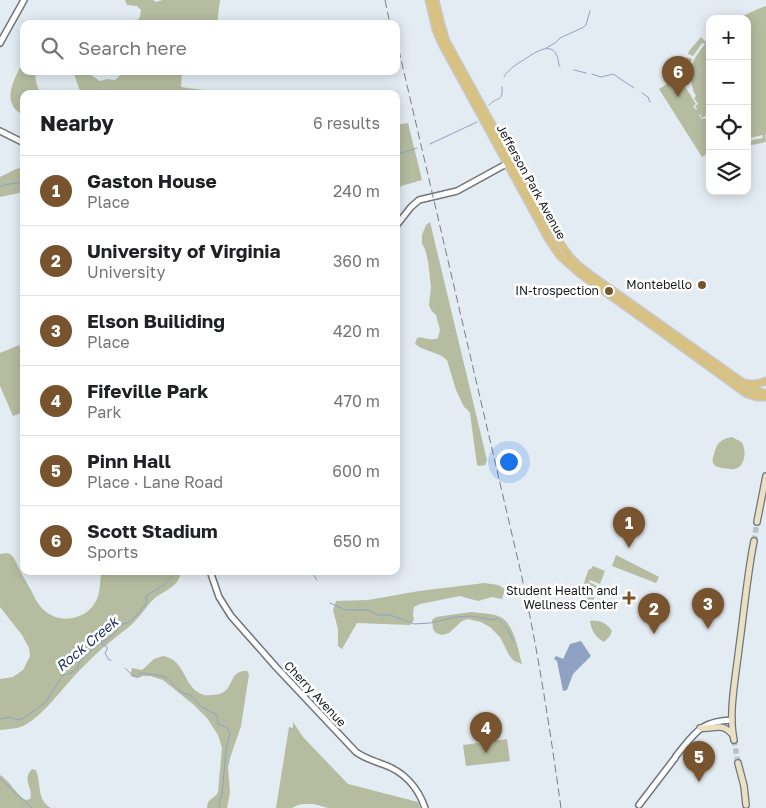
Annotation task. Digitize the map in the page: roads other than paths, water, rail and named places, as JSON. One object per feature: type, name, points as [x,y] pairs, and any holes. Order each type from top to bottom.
[{"type":"main road","name":"Jefferson Park Avenue","points":[[429,0],[436,30],[441,42],[510,162],[566,252],[592,276],[732,376],[755,391],[766,393]]},
{"type":"main road","name":"Jefferson Park Avenue","points":[[435,0],[446,41],[549,240],[560,256],[573,269],[747,394],[766,397]]},
{"type":"main road","points":[[742,382],[753,384],[766,381]]},
{"type":"main road","points":[[757,522],[766,476]]},
{"type":"main road","points":[[700,728],[705,729],[715,726],[726,728],[734,738],[732,720],[736,670],[748,571],[754,540]]},
{"type":"main road","points":[[738,763],[746,802]]},
{"type":"street","points":[[0,43],[24,0]]},
{"type":"street","points":[[0,130],[20,141]]},
{"type":"street","points":[[400,221],[411,206],[419,200],[457,191],[510,162]]},
{"type":"street","name":"Cherry Avenue","points":[[211,575],[224,607],[236,623],[356,752],[366,759],[388,766],[405,777],[416,790],[425,808]]},
{"type":"street","points":[[639,805],[695,732],[714,722],[732,720]]},
{"type":"water","points":[[581,641],[591,656],[573,674],[567,690],[563,691],[557,661],[554,659],[556,656],[563,659],[570,644]]},
{"type":"waterway","points":[[546,48],[560,38],[586,25],[590,11]]},
{"type":"waterway","points":[[504,77],[516,65],[536,52],[547,49],[555,52],[560,66]]},
{"type":"waterway","points":[[574,70],[586,73]]},
{"type":"waterway","points":[[592,74],[601,77],[613,74],[634,88]]},
{"type":"waterway","points":[[489,105],[502,95],[502,87]]},
{"type":"waterway","points":[[642,93],[648,97],[650,102]]},
{"type":"waterway","points":[[430,144],[477,122]]},
{"type":"waterway","points":[[400,154],[417,148]]},
{"type":"waterway","points":[[0,187],[20,183]]},
{"type":"waterway","name":"Rock Creek","points":[[0,719],[11,717],[17,720],[24,718],[46,702],[62,676],[71,673],[77,668],[80,661],[96,646],[112,636],[122,624],[135,617],[146,604],[146,596],[164,585],[174,575]]},
{"type":"waterway","points":[[314,575],[317,580]]},
{"type":"waterway","points":[[330,603],[346,610],[369,610],[378,615],[390,615],[414,624],[430,623],[456,617],[470,616],[494,620],[497,618],[506,627],[514,642]]},
{"type":"waterway","points":[[101,643],[107,647],[105,653],[109,660],[111,660]]},
{"type":"waterway","points":[[125,668],[133,676],[137,677],[141,673],[167,678],[182,693],[190,695],[202,707],[217,715],[218,724],[227,728],[230,733],[226,750],[222,794],[219,803],[220,808]]},
{"type":"waterway","points":[[0,779],[32,808]]},
{"type":"tunnel","points":[[754,541],[757,522]]},
{"type":"tunnel","points":[[734,740],[738,763]]},
{"type":"railway","points":[[385,0],[389,20]]},
{"type":"railway","points":[[400,55],[521,573],[543,690],[561,808]]},
{"type":"place","name":"Scott Stadium","points":[[678,97]]},
{"type":"place","name":"Montebello","points":[[702,285]]},
{"type":"place","name":"IN-trospection","points":[[609,291]]},
{"type":"place","name":"Gaston House","points":[[629,548]]},
{"type":"place","name":"Student Health and Wellness Center","points":[[629,598]]},
{"type":"place","name":"Elson Builiding","points":[[708,629]]},
{"type":"place","name":"University of Virginia","points":[[654,634]]},
{"type":"place","name":"Fifeville Park","points":[[486,753]]},
{"type":"place","name":"Pinn Hall","points":[[699,782]]}]
